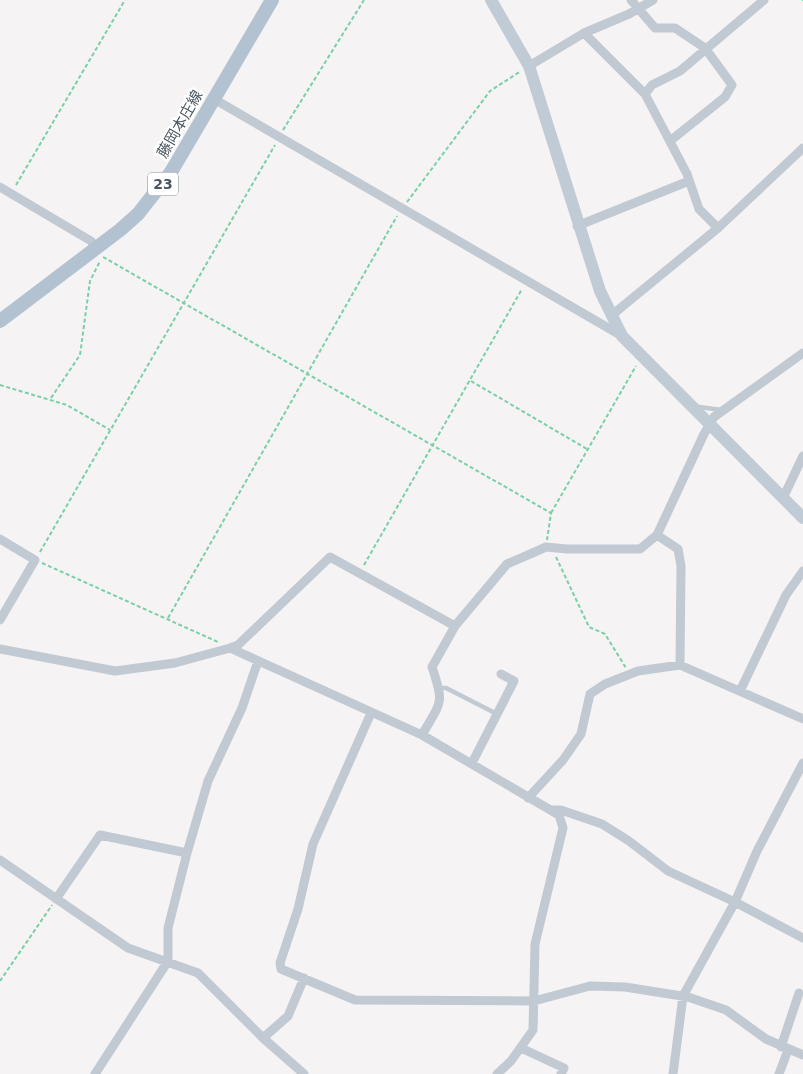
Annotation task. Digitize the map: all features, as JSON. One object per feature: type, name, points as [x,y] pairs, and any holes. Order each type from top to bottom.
[{"type":"main road","name":"藤岡本庄線","points":[[0,321],[100,253],[155,194],[171,172],[214,99],[267,2]]},
{"type":"street","points":[[491,0],[529,66],[577,226],[600,291],[622,336]]},
{"type":"street","points":[[631,0],[655,28],[675,28],[705,48],[732,85],[726,97],[670,141]]},
{"type":"street","points":[[529,66],[584,33],[629,14],[653,0]]},
{"type":"street","points":[[645,94],[652,85],[680,71],[764,0]]},
{"type":"street","points":[[584,33],[645,94],[670,141],[700,209],[718,228]]},
{"type":"street","points":[[214,99],[622,336],[803,518]]},
{"type":"street","points":[[612,315],[718,228],[803,148]]},
{"type":"street","points":[[577,226],[616,212],[689,181]]},
{"type":"street","points":[[0,187],[91,241],[100,253]]},
{"type":"street","points":[[422,735],[441,701],[432,667],[454,626],[506,564],[549,547],[640,548],[658,535],[709,424],[722,410],[803,353]]},
{"type":"street","points":[[783,498],[803,456]]},
{"type":"street","points":[[658,535],[678,549],[681,566],[680,665]]},
{"type":"street","points":[[0,539],[35,560],[0,620]]},
{"type":"street","points":[[0,648],[115,671],[175,663],[238,646],[330,557],[454,626]]},
{"type":"street","points":[[740,691],[786,596],[803,571]]},
{"type":"street","points":[[230,648],[422,735],[559,815],[563,828],[534,944],[533,1030],[521,1048],[497,1074]]},
{"type":"street","points":[[95,1074],[168,961],[168,928],[208,781],[242,708],[258,660]]},
{"type":"street","points":[[528,798],[563,760],[581,734],[590,694],[605,684],[630,674],[680,665],[803,719]]},
{"type":"street","points":[[472,763],[514,681],[501,674]]},
{"type":"street","points":[[371,713],[313,844],[298,909],[280,963],[281,969],[355,1000],[534,1001],[590,986],[625,987],[683,996],[726,1010],[752,1030],[784,1048],[803,1055]]},
{"type":"street","points":[[673,1074],[683,996],[735,902],[757,851],[803,763]]},
{"type":"street","points":[[549,810],[561,810],[602,824],[629,841],[668,871],[735,902],[803,938]]},
{"type":"street","points":[[56,899],[100,835],[187,853]]},
{"type":"street","points":[[0,860],[128,948],[198,973],[262,1038],[304,1074]]},
{"type":"street","points":[[262,1038],[288,1016],[304,978]]},
{"type":"street","points":[[779,1074],[799,993]]},
{"type":"street","points":[[521,1048],[564,1068],[561,1074]]},
{"type":"lane","points":[[686,401],[705,409],[722,410]]},
{"type":"lane","points":[[439,688],[446,688],[497,714]]},
{"type":"path","points":[[11,194],[125,0]]},
{"type":"path","points":[[230,648],[35,560],[279,137],[364,0]]},
{"type":"path","points":[[167,619],[402,208],[490,91],[529,66]]},
{"type":"path","points":[[51,398],[80,355],[90,281],[100,253],[308,375],[551,513]]},
{"type":"path","points":[[359,572],[527,281]]},
{"type":"path","points":[[630,674],[605,634],[589,627],[549,547],[551,513],[642,355]]},
{"type":"path","points":[[470,381],[587,449]]},
{"type":"path","points":[[0,385],[51,398],[110,430]]},
{"type":"path","points":[[0,981],[56,899]]}]
